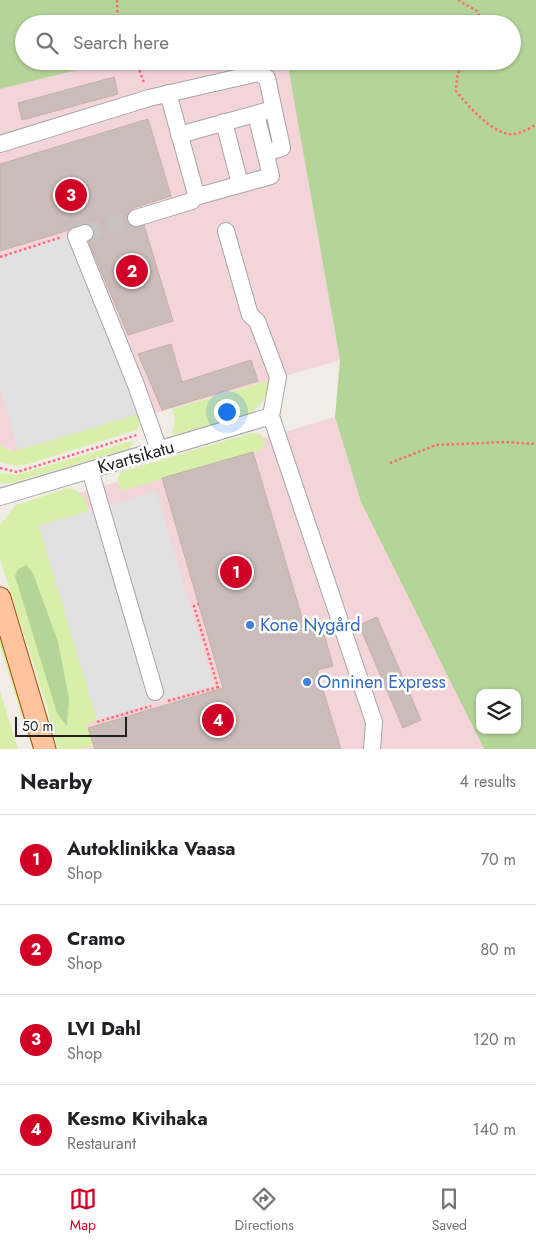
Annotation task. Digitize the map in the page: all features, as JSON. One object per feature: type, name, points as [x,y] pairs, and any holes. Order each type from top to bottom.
[{"type":"main road","points":[[0,598],[46,749]]},
{"type":"street","points":[[0,144],[149,98],[247,75],[262,74],[267,78],[282,148],[264,153]]},
{"type":"street","points":[[168,93],[196,194],[195,197]]},
{"type":"street","points":[[179,135],[273,109]]},
{"type":"street","points":[[136,218],[192,201],[195,197],[271,176],[256,114]]},
{"type":"street","points":[[224,122],[240,184]]},
{"type":"street","points":[[226,231],[250,314],[257,321],[278,377],[271,416],[374,722],[372,749]]},
{"type":"street","points":[[85,233],[76,236],[153,430],[159,450]]},
{"type":"street","name":"Kvartsikatu","points":[[0,497],[271,416]]},
{"type":"street","points":[[90,470],[156,700]]},
{"type":"path","points":[[117,0],[118,15]]},
{"type":"path","points":[[458,0],[477,11],[479,15]]},
{"type":"path","points":[[139,70],[149,98]]},
{"type":"path","points":[[459,70],[456,91],[475,112],[508,134],[520,133],[536,125]]},
{"type":"path","points":[[50,236],[51,240]]},
{"type":"path","points":[[11,248],[12,253]]},
{"type":"path","points":[[0,468],[17,472],[153,430]]},
{"type":"path","points":[[390,463],[436,445],[504,442],[536,444]]},
{"type":"path","points":[[97,722],[126,715],[156,700],[170,702],[209,691],[218,686],[194,606],[199,604]]},
{"type":"path","points":[[203,635],[208,634]]},
{"type":"shaded area","points":[[77,70],[289,70],[340,360],[17,453],[0,445],[0,89]]},
{"type":"shaded area","points":[[72,234],[139,414],[18,450],[0,388],[0,257]]},
{"type":"shaded area","points":[[335,417],[361,502],[484,749],[80,749],[22,510]]},
{"type":"shaded area","points":[[156,491],[214,685],[97,720],[39,526]]},
{"type":"green space","points":[[0,0],[536,0],[536,749],[484,749],[477,734],[521,734],[521,689],[476,689],[476,733],[361,502],[335,417],[340,360],[289,70],[521,70],[521,15],[15,15],[15,70],[77,70],[0,89]]},
{"type":"green space","points":[[271,380],[269,390],[251,413],[175,435],[172,434],[175,419],[172,409]]},
{"type":"green space","points":[[139,414],[139,427],[137,430],[25,465],[15,466],[0,462],[0,445],[11,451],[18,450]]},
{"type":"green space","points":[[251,433],[259,434],[263,438],[265,444],[261,450],[121,491],[117,479],[121,472]]},
{"type":"green space","points":[[132,441],[134,443],[128,449],[11,483],[0,483],[0,473],[16,475]]},
{"type":"green space","points":[[68,488],[76,490],[82,496],[89,511],[39,526],[97,720],[87,724],[94,745],[79,749],[58,749],[47,707],[0,559],[0,525],[16,505]]},
{"type":"green space","points":[[26,565],[33,573],[58,642],[69,698],[67,726],[57,713],[15,576],[18,569]]},
{"type":"green space","points":[[0,629],[37,749],[34,749],[28,736],[0,646]]},
{"type":"green space","points":[[0,691],[18,749],[0,749]]},
{"type":"building","points":[[114,77],[118,94],[22,120],[18,103]]},
{"type":"building","points":[[148,119],[171,196],[133,208],[138,227],[144,225],[173,321],[128,335],[82,226],[0,251],[0,164]]},
{"type":"building","points":[[171,344],[182,382],[251,360],[258,381],[162,410],[138,354]]},
{"type":"building","points":[[253,452],[304,624],[320,620],[333,666],[317,670],[341,749],[95,749],[88,728],[223,688],[162,478]]},
{"type":"building","points":[[377,617],[421,720],[403,728],[359,625]]},
{"type":"tunnel","points":[[85,233],[136,218]]},
{"type":"place","name":"LVI Dahl","points":[[71,195]]},
{"type":"place","name":"Cramo","points":[[132,271]]},
{"type":"place","name":"Autoklinikka Vaasa","points":[[236,572]]},
{"type":"place","name":"Kone Nygård","points":[[250,625]]},
{"type":"place","name":"Onninen Express","points":[[307,682]]},
{"type":"place","name":"Kesmo Kivihaka","points":[[218,720]]}]
